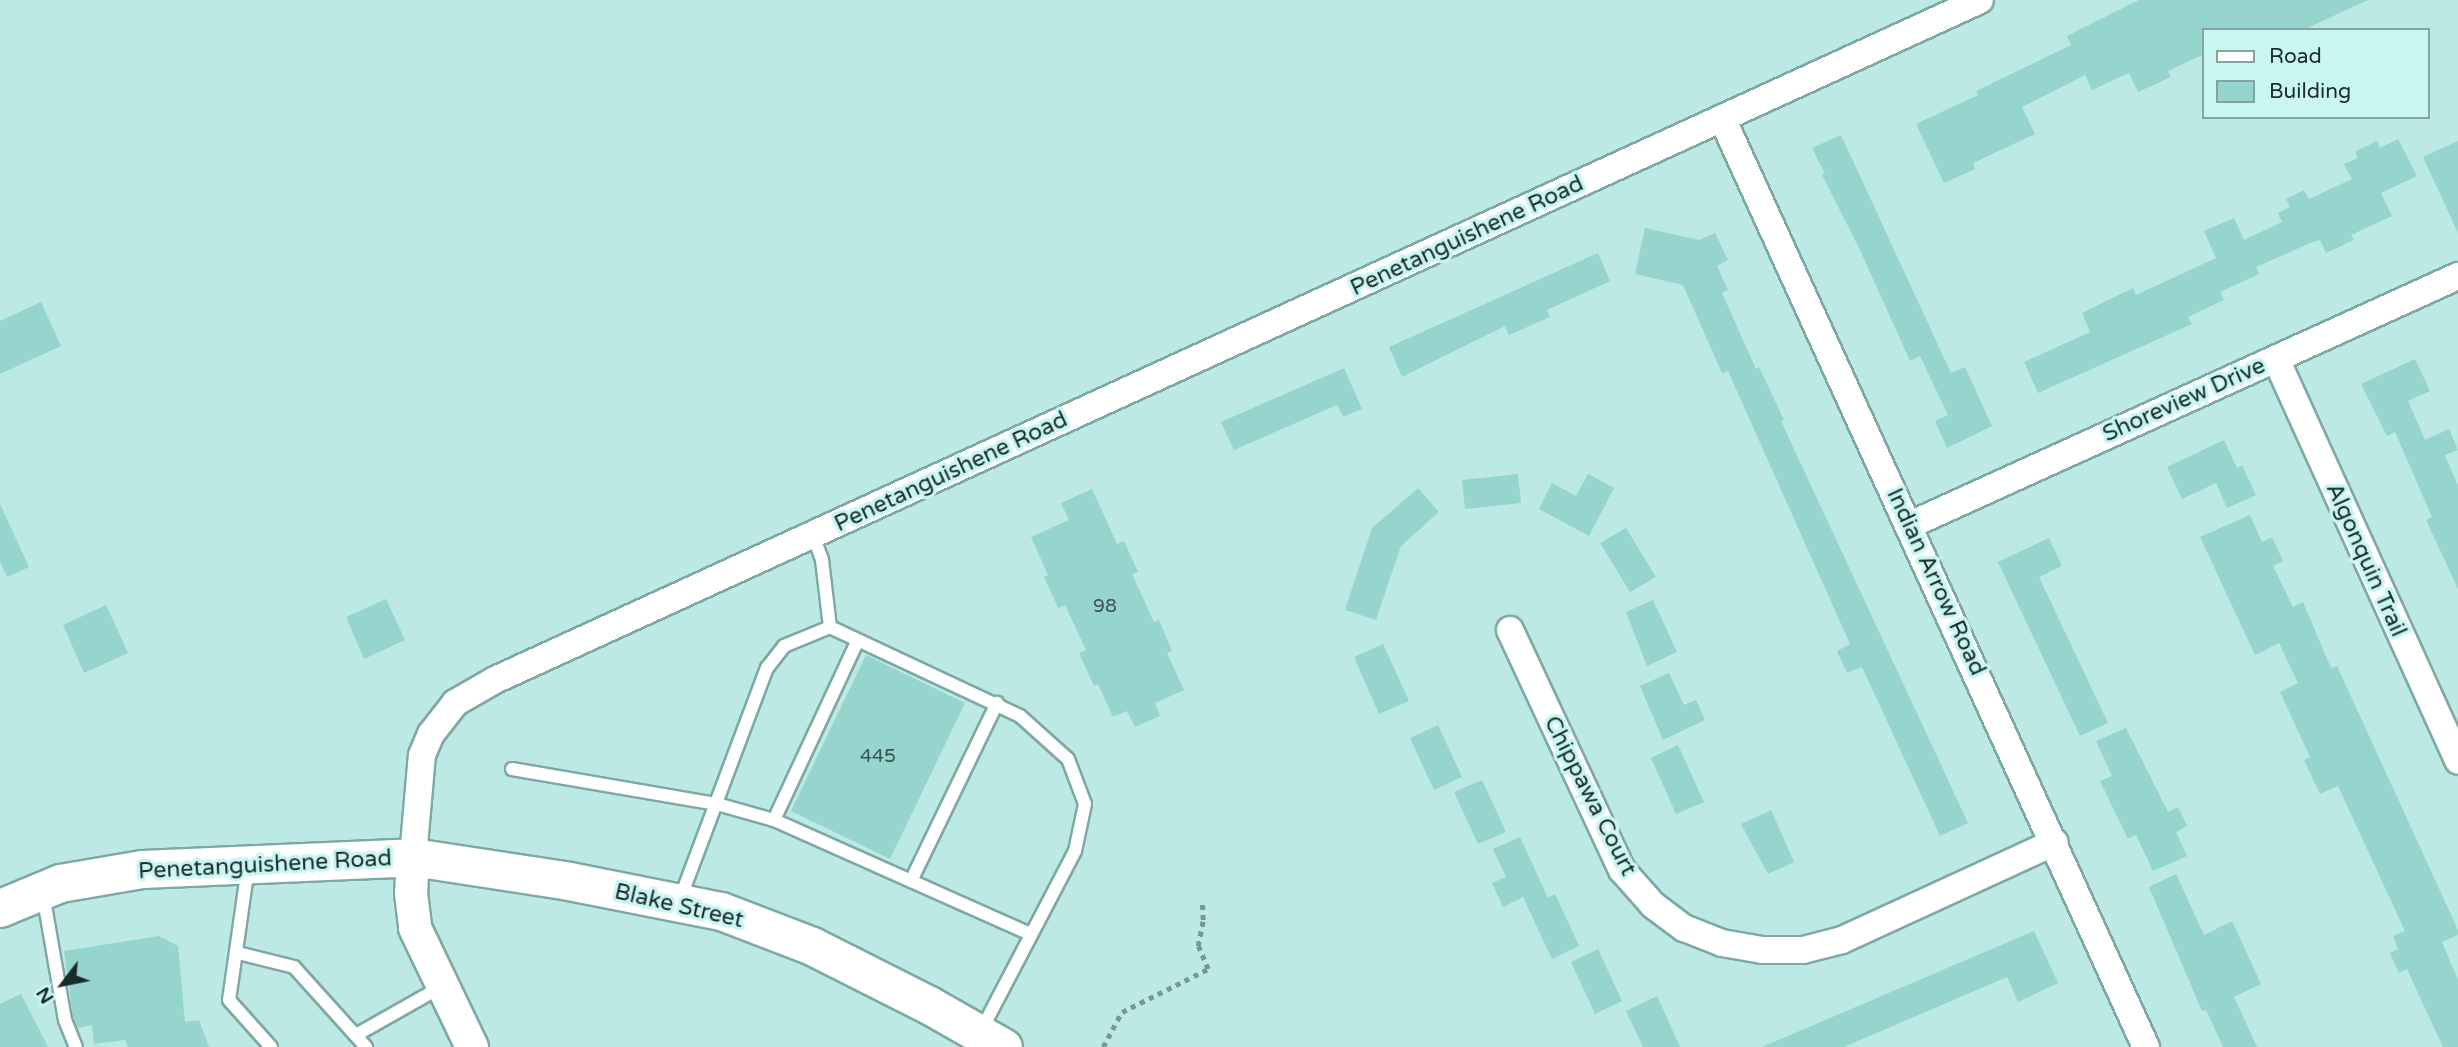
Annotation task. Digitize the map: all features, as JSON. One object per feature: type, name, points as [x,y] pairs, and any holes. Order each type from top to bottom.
[{"type":"main road","name":"Penetanguishene Road","points":[[0,908],[60,883],[142,870],[413,857]]},
{"type":"main road","name":"Blake Street","points":[[413,857],[569,881],[721,911],[812,946],[985,1043]]},
{"type":"street","name":"Penetanguishene Road","points":[[413,857],[422,755],[442,717],[455,703],[495,680],[1722,118],[1935,9],[1980,0]]},
{"type":"street","name":"Indian Arrow Road","points":[[1722,118],[2055,842],[2146,1047]]},
{"type":"street","name":"Shoreview Drive","points":[[1910,525],[2458,276]]},
{"type":"street","name":"Algonquin Trail","points":[[2276,359],[2458,761]]},
{"type":"street","name":"Chippawa Court","points":[[1510,630],[1622,870],[1653,905],[1684,928],[1722,943],[1762,950],[1803,950],[1842,940],[2055,842]]},
{"type":"street","points":[[413,857],[411,893],[415,928],[472,1047]]},
{"type":"lane","points":[[813,535],[822,560],[830,626]]},
{"type":"lane","points":[[830,626],[857,642],[1020,716],[1068,759],[1085,804],[1075,850],[1030,934],[985,1043]]},
{"type":"lane","points":[[679,903],[768,668],[784,646],[830,626]]},
{"type":"lane","points":[[774,820],[857,642]]},
{"type":"lane","points":[[911,881],[997,704]]},
{"type":"lane","points":[[512,769],[717,804],[774,820],[1030,934]]},
{"type":"lane","points":[[248,863],[238,953],[229,1000],[271,1047]]},
{"type":"lane","points":[[43,890],[65,1020],[76,1047]]},
{"type":"lane","points":[[238,953],[294,967],[366,1047]]},
{"type":"lane","points":[[356,1035],[441,987]]},
{"type":"path","points":[[1103,1047],[1122,1012],[1208,970],[1198,946],[1203,920],[1202,902]]},
{"type":"building","points":[[2139,0],[2368,0],[2307,28],[2202,28],[2202,55],[2168,71],[2171,77],[2138,92],[2129,73],[2092,90],[2085,75],[2022,107],[2035,134],[1973,163],[1975,169],[1944,183],[1916,124],[1978,95],[1976,91],[2071,45],[2067,36]]},
{"type":"building","points":[[1841,135],[1951,373],[1965,367],[1992,426],[1947,448],[1935,421],[1948,415],[1920,356],[1910,361],[1860,250],[1822,175],[1825,174],[1812,148]]},
{"type":"building","points":[[2398,139],[2417,176],[2381,193],[2392,216],[2351,235],[2354,240],[2326,253],[2320,240],[2256,267],[2259,274],[2220,292],[2224,300],[2188,317],[2192,324],[2038,393],[2024,362],[2090,332],[2082,313],[2133,288],[2136,295],[2216,258],[2204,231],[2234,218],[2244,240],[2282,222],[2278,213],[2290,207],[2286,199],[2304,190],[2309,199],[2352,179],[2344,164],[2358,158],[2355,152],[2377,141],[2380,148]]},
{"type":"building","points":[[2458,141],[2458,233],[2423,157]]},
{"type":"building","points":[[1645,228],[1699,240],[1715,233],[1728,260],[1717,266],[1728,290],[1722,293],[1756,369],[1759,367],[1784,420],[1781,421],[1968,823],[1940,836],[1862,667],[1847,673],[1837,651],[1850,644],[1728,371],[1722,373],[1683,285],[1635,274]]},
{"type":"building","points":[[1598,253],[1610,281],[1547,310],[1550,317],[1509,335],[1505,326],[1402,377],[1389,347]]},
{"type":"building","points":[[41,302],[61,346],[0,374],[0,321]]},
{"type":"building","points":[[2415,359],[2430,391],[2408,401],[2425,440],[2449,429],[2458,450],[2445,455],[2458,486],[2458,589],[2426,520],[2432,517],[2395,432],[2387,436],[2361,384]]},
{"type":"building","points":[[1344,368],[1362,409],[1343,417],[1337,405],[1234,450],[1221,422]]},
{"type":"building","points":[[2224,440],[2237,468],[2242,465],[2256,495],[2227,508],[2216,483],[2182,499],[2167,467]]},
{"type":"building","points":[[1518,474],[1521,503],[1465,509],[1462,480]]},
{"type":"building","points":[[1588,474],[1614,488],[1589,536],[1539,509],[1552,483],[1576,496]]},
{"type":"building","points":[[1418,488],[1439,512],[1401,546],[1376,620],[1345,610],[1372,528]]},
{"type":"building","points":[[1092,489],[1117,544],[1124,541],[1138,572],[1132,574],[1154,622],[1159,620],[1172,651],[1167,653],[1184,690],[1155,703],[1160,716],[1135,727],[1127,711],[1113,717],[1098,684],[1094,686],[1079,653],[1086,650],[1065,605],[1058,608],[1044,577],[1048,575],[1031,537],[1069,520],[1061,503]]},
{"type":"building","points":[[0,504],[29,567],[7,577],[0,562]]},
{"type":"building","points":[[2250,515],[2262,542],[2272,537],[2283,561],[2273,566],[2293,607],[2303,602],[2331,668],[2337,666],[2458,930],[2458,935],[2442,942],[2458,980],[2458,1047],[2443,1047],[2407,969],[2399,973],[2390,953],[2398,949],[2393,936],[2405,931],[2338,786],[2320,794],[2304,760],[2310,757],[2280,692],[2298,683],[2279,643],[2255,655],[2200,537]]},
{"type":"building","points":[[1626,528],[1656,577],[1630,592],[1600,543]]},
{"type":"building","points":[[2049,538],[2062,566],[2039,577],[2108,723],[2080,736],[1998,562]]},
{"type":"building","points":[[386,599],[405,640],[364,659],[346,617]]},
{"type":"building","points":[[1653,600],[1677,652],[1647,666],[1626,612]]},
{"type":"building","points":[[106,605],[128,653],[84,673],[63,625]]},
{"type":"building","points":[[1383,644],[1409,701],[1379,714],[1354,657]]},
{"type":"building","points":[[866,655],[965,703],[890,859],[791,811]]},
{"type":"building","points":[[1669,673],[1684,705],[1696,700],[1705,720],[1663,740],[1640,686]]},
{"type":"building","points":[[1438,725],[1462,777],[1434,790],[1410,738]]},
{"type":"building","points":[[2126,728],[2168,812],[2178,807],[2187,826],[2176,832],[2187,856],[2153,871],[2136,835],[2128,839],[2100,781],[2112,776],[2096,741]]},
{"type":"building","points":[[1678,745],[1704,802],[1676,814],[1651,758]]},
{"type":"building","points":[[1482,780],[1506,832],[1478,844],[1454,792]]},
{"type":"building","points":[[1771,810],[1794,862],[1768,874],[1741,824]]},
{"type":"building","points":[[1520,837],[1548,898],[1555,894],[1579,946],[1552,959],[1523,897],[1503,907],[1492,883],[1506,877],[1493,849]]},
{"type":"building","points":[[2176,874],[2204,935],[2232,921],[2261,984],[2234,997],[2257,1047],[2223,1047],[2206,1010],[2202,1011],[2149,887]]},
{"type":"building","points":[[2034,931],[2058,983],[2018,1002],[2007,977],[1844,1047],[1762,1047]]},
{"type":"building","points":[[159,936],[178,946],[185,1022],[199,1020],[209,1047],[128,1047],[125,1040],[94,1044],[92,1025],[78,1028],[73,1018],[64,951]]},
{"type":"building","points":[[1598,949],[1622,1001],[1595,1014],[1571,962]]},
{"type":"building","points":[[21,994],[48,1047],[0,1047],[0,1004]]},
{"type":"building","points":[[1657,996],[1680,1047],[1643,1047],[1626,1011]]}]
